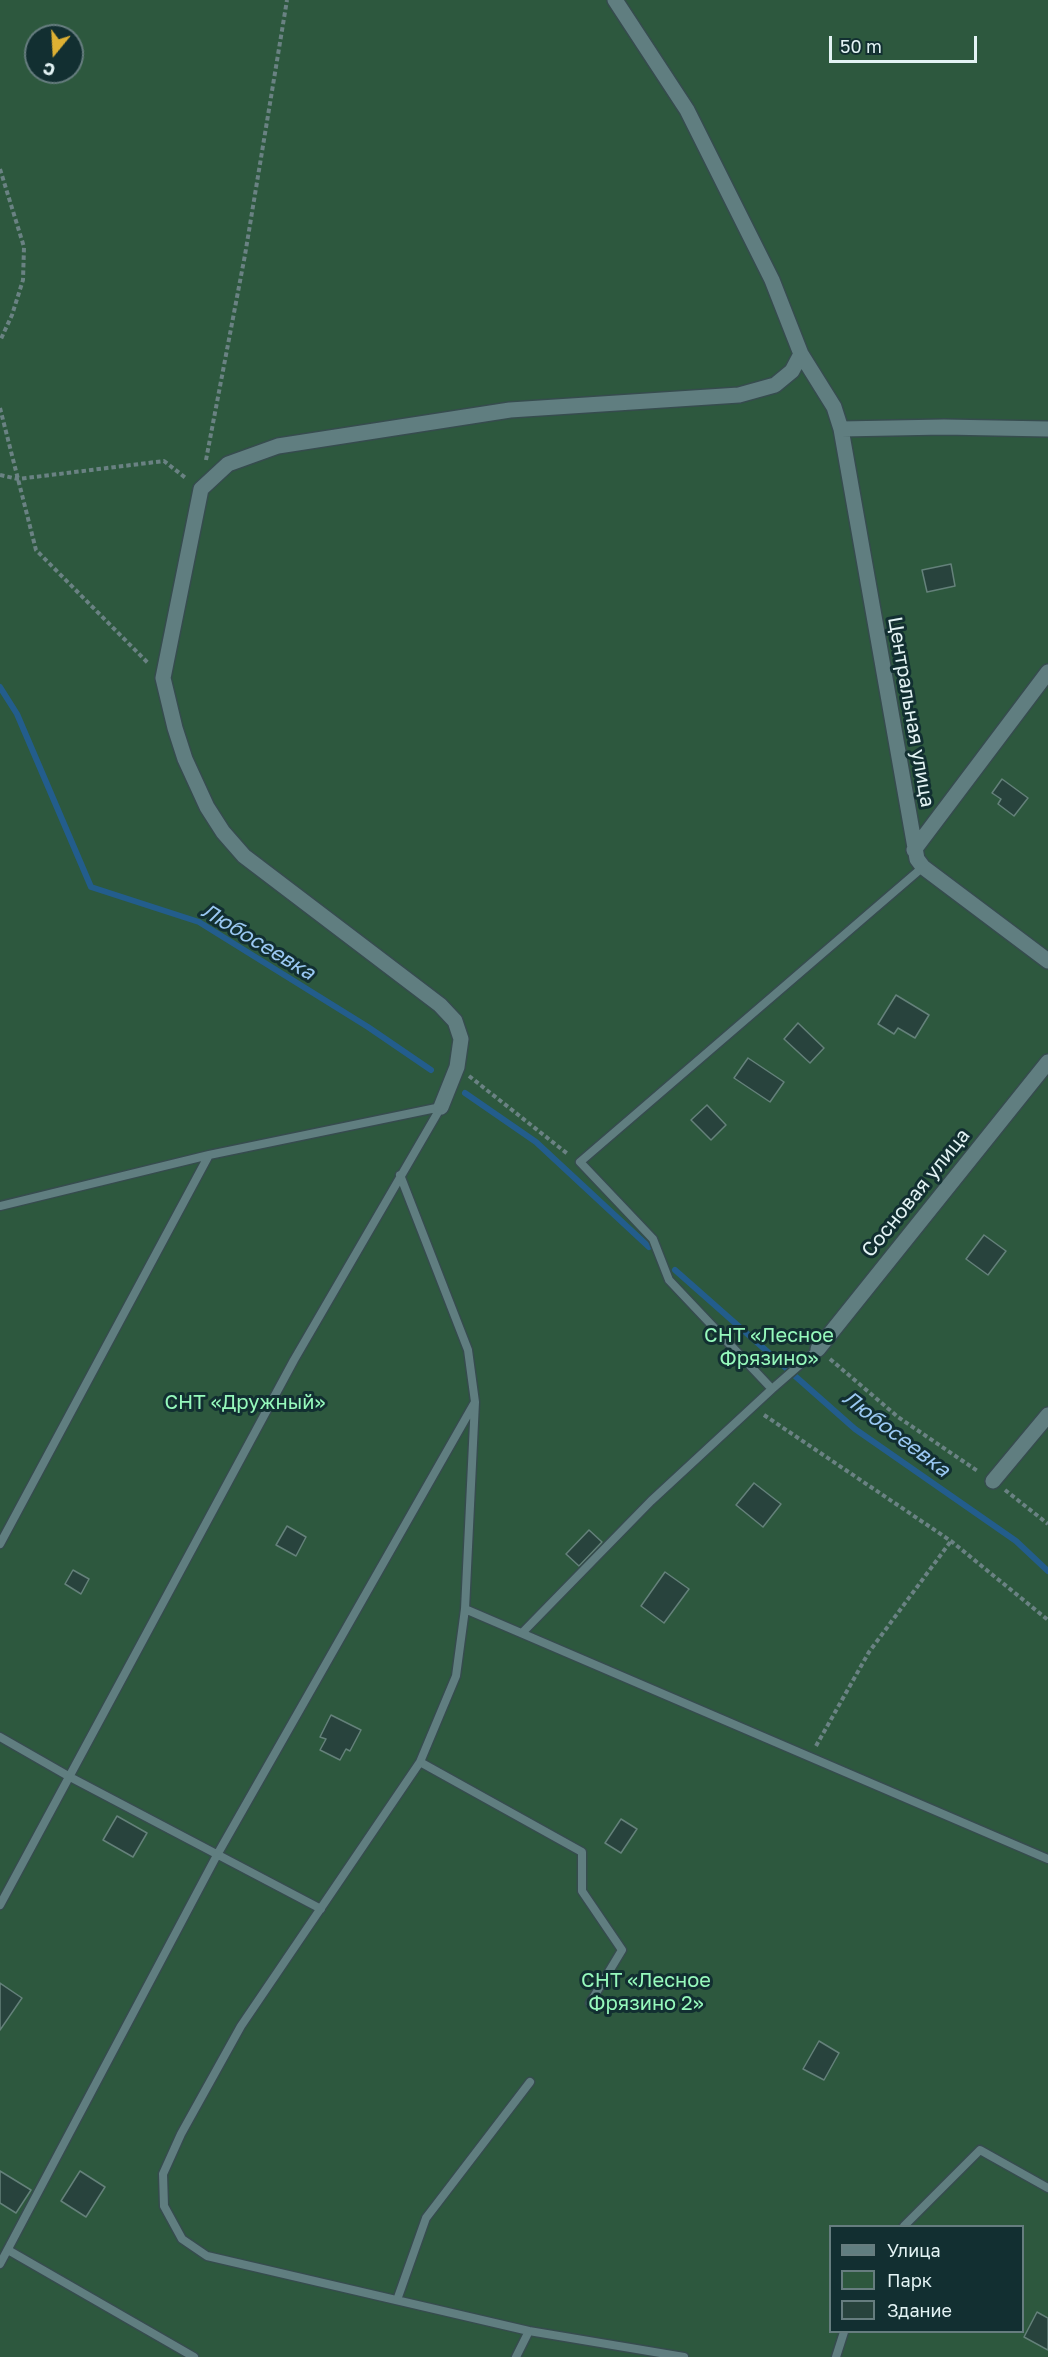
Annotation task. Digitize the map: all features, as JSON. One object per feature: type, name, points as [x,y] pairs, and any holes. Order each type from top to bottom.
[{"type":"street","name":"Центральная улица","points":[[615,0],[687,110],[772,280],[801,354],[834,408],[841,429],[914,850],[923,867],[1048,961]]},
{"type":"street","points":[[441,1107],[457,1067],[461,1039],[455,1021],[440,1005],[244,856],[223,832],[207,807],[185,759],[163,678],[201,489],[228,464],[278,446],[510,410],[739,395],[775,385],[792,371],[801,354]]},
{"type":"street","points":[[841,429],[944,427],[1048,429]]},
{"type":"street","points":[[914,850],[1048,672]]},
{"type":"street","name":"Сосновая улица","points":[[818,1349],[1048,1062]]},
{"type":"street","points":[[993,1481],[1048,1415]]},
{"type":"lane","points":[[772,1389],[669,1280],[653,1239],[580,1162],[923,867]]},
{"type":"lane","points":[[0,1206],[209,1155],[441,1107]]},
{"type":"lane","points":[[0,1905],[294,1360],[441,1107]]},
{"type":"lane","points":[[0,1544],[209,1155]]},
{"type":"lane","points":[[400,1175],[468,1350],[475,1402],[465,1609],[456,1676],[420,1762],[241,2026],[181,2134],[163,2174],[164,2206],[182,2239],[207,2256],[529,2331],[684,2357]]},
{"type":"lane","points":[[522,1633],[651,1501],[818,1349]]},
{"type":"lane","points":[[0,2264],[217,1855],[475,1402]]},
{"type":"lane","points":[[465,1609],[1048,1858]]},
{"type":"lane","points":[[0,1737],[70,1777],[321,1909]]},
{"type":"lane","points":[[420,1762],[582,1852],[582,1891],[622,1950],[590,2002]]},
{"type":"lane","points":[[397,2300],[426,2218],[531,2082]]},
{"type":"lane","points":[[904,2225],[980,2150],[1048,2188]]},
{"type":"lane","points":[[8,2250],[194,2357]]},
{"type":"lane","points":[[516,2357],[529,2331]]},
{"type":"lane","points":[[836,2357],[843,2333]]},
{"type":"path","points":[[0,475],[18,479],[164,461],[201,489],[245,255],[287,0]]},
{"type":"path","points":[[0,169],[24,247],[23,280],[12,315],[0,341]]},
{"type":"path","points":[[0,408],[36,550],[163,678]]},
{"type":"path","points":[[457,1067],[580,1162]]},
{"type":"path","points":[[818,1349],[898,1417],[993,1481],[1048,1524]]},
{"type":"path","points":[[753,1407],[951,1541],[1048,1620]]},
{"type":"path","points":[[810,1757],[869,1652],[951,1541]]},
{"type":"green space","points":[[0,0],[1048,0],[1048,2357],[0,2357]]},
{"type":"building","points":[[951,564],[955,586],[927,592],[922,570]]},
{"type":"building","points":[[1002,779],[1028,798],[1014,816],[998,804],[1001,799],[992,793]]},
{"type":"building","points":[[896,995],[929,1015],[915,1038],[898,1028],[894,1034],[878,1024]]},
{"type":"building","points":[[798,1023],[824,1048],[810,1063],[784,1039]]},
{"type":"building","points":[[748,1058],[784,1082],[770,1102],[734,1078]]},
{"type":"building","points":[[707,1105],[726,1125],[711,1140],[691,1120]]},
{"type":"building","points":[[984,1235],[1006,1251],[988,1275],[966,1259]]},
{"type":"building","points":[[754,1483],[781,1504],[763,1527],[736,1505]]},
{"type":"building","points":[[287,1526],[306,1537],[296,1556],[276,1545]]},
{"type":"building","points":[[589,1530],[602,1542],[579,1566],[566,1554]]},
{"type":"building","points":[[73,1570],[89,1579],[81,1594],[65,1584]]},
{"type":"building","points":[[665,1572],[689,1589],[664,1623],[641,1606]]},
{"type":"building","points":[[331,1715],[361,1730],[350,1751],[346,1749],[340,1760],[320,1750],[326,1739],[320,1737]]},
{"type":"building","points":[[117,1816],[147,1833],[133,1857],[103,1840]]},
{"type":"building","points":[[621,1819],[637,1829],[621,1853],[605,1843]]},
{"type":"building","points":[[0,1983],[22,1998],[0,2030]]},
{"type":"building","points":[[819,2041],[839,2053],[824,2080],[803,2069]]},
{"type":"building","points":[[0,2171],[31,2190],[16,2213],[0,2203]]},
{"type":"building","points":[[80,2171],[105,2187],[86,2217],[61,2201]]},
{"type":"building","points":[[1037,2312],[1048,2318],[1048,2350],[1024,2337]]},
{"type":"waterway","name":"Любосеевка","points":[[0,687],[17,714],[91,887],[199,922],[368,1027],[431,1070]]},
{"type":"waterway","name":"Любосеевка","points":[[465,1093],[536,1142],[649,1247]]},
{"type":"waterway","name":"Любосеевка","points":[[675,1270],[855,1429],[1016,1541],[1048,1571]]},
{"type":"park label","name":"СНТ «Лесное Фрязино»","points":[[769,1348]]},
{"type":"park label","name":"СНТ «Дружный»","points":[[245,1403]]},
{"type":"park label","name":"СНТ «Лесное Фрязино 2»","points":[[646,1992]]}]
